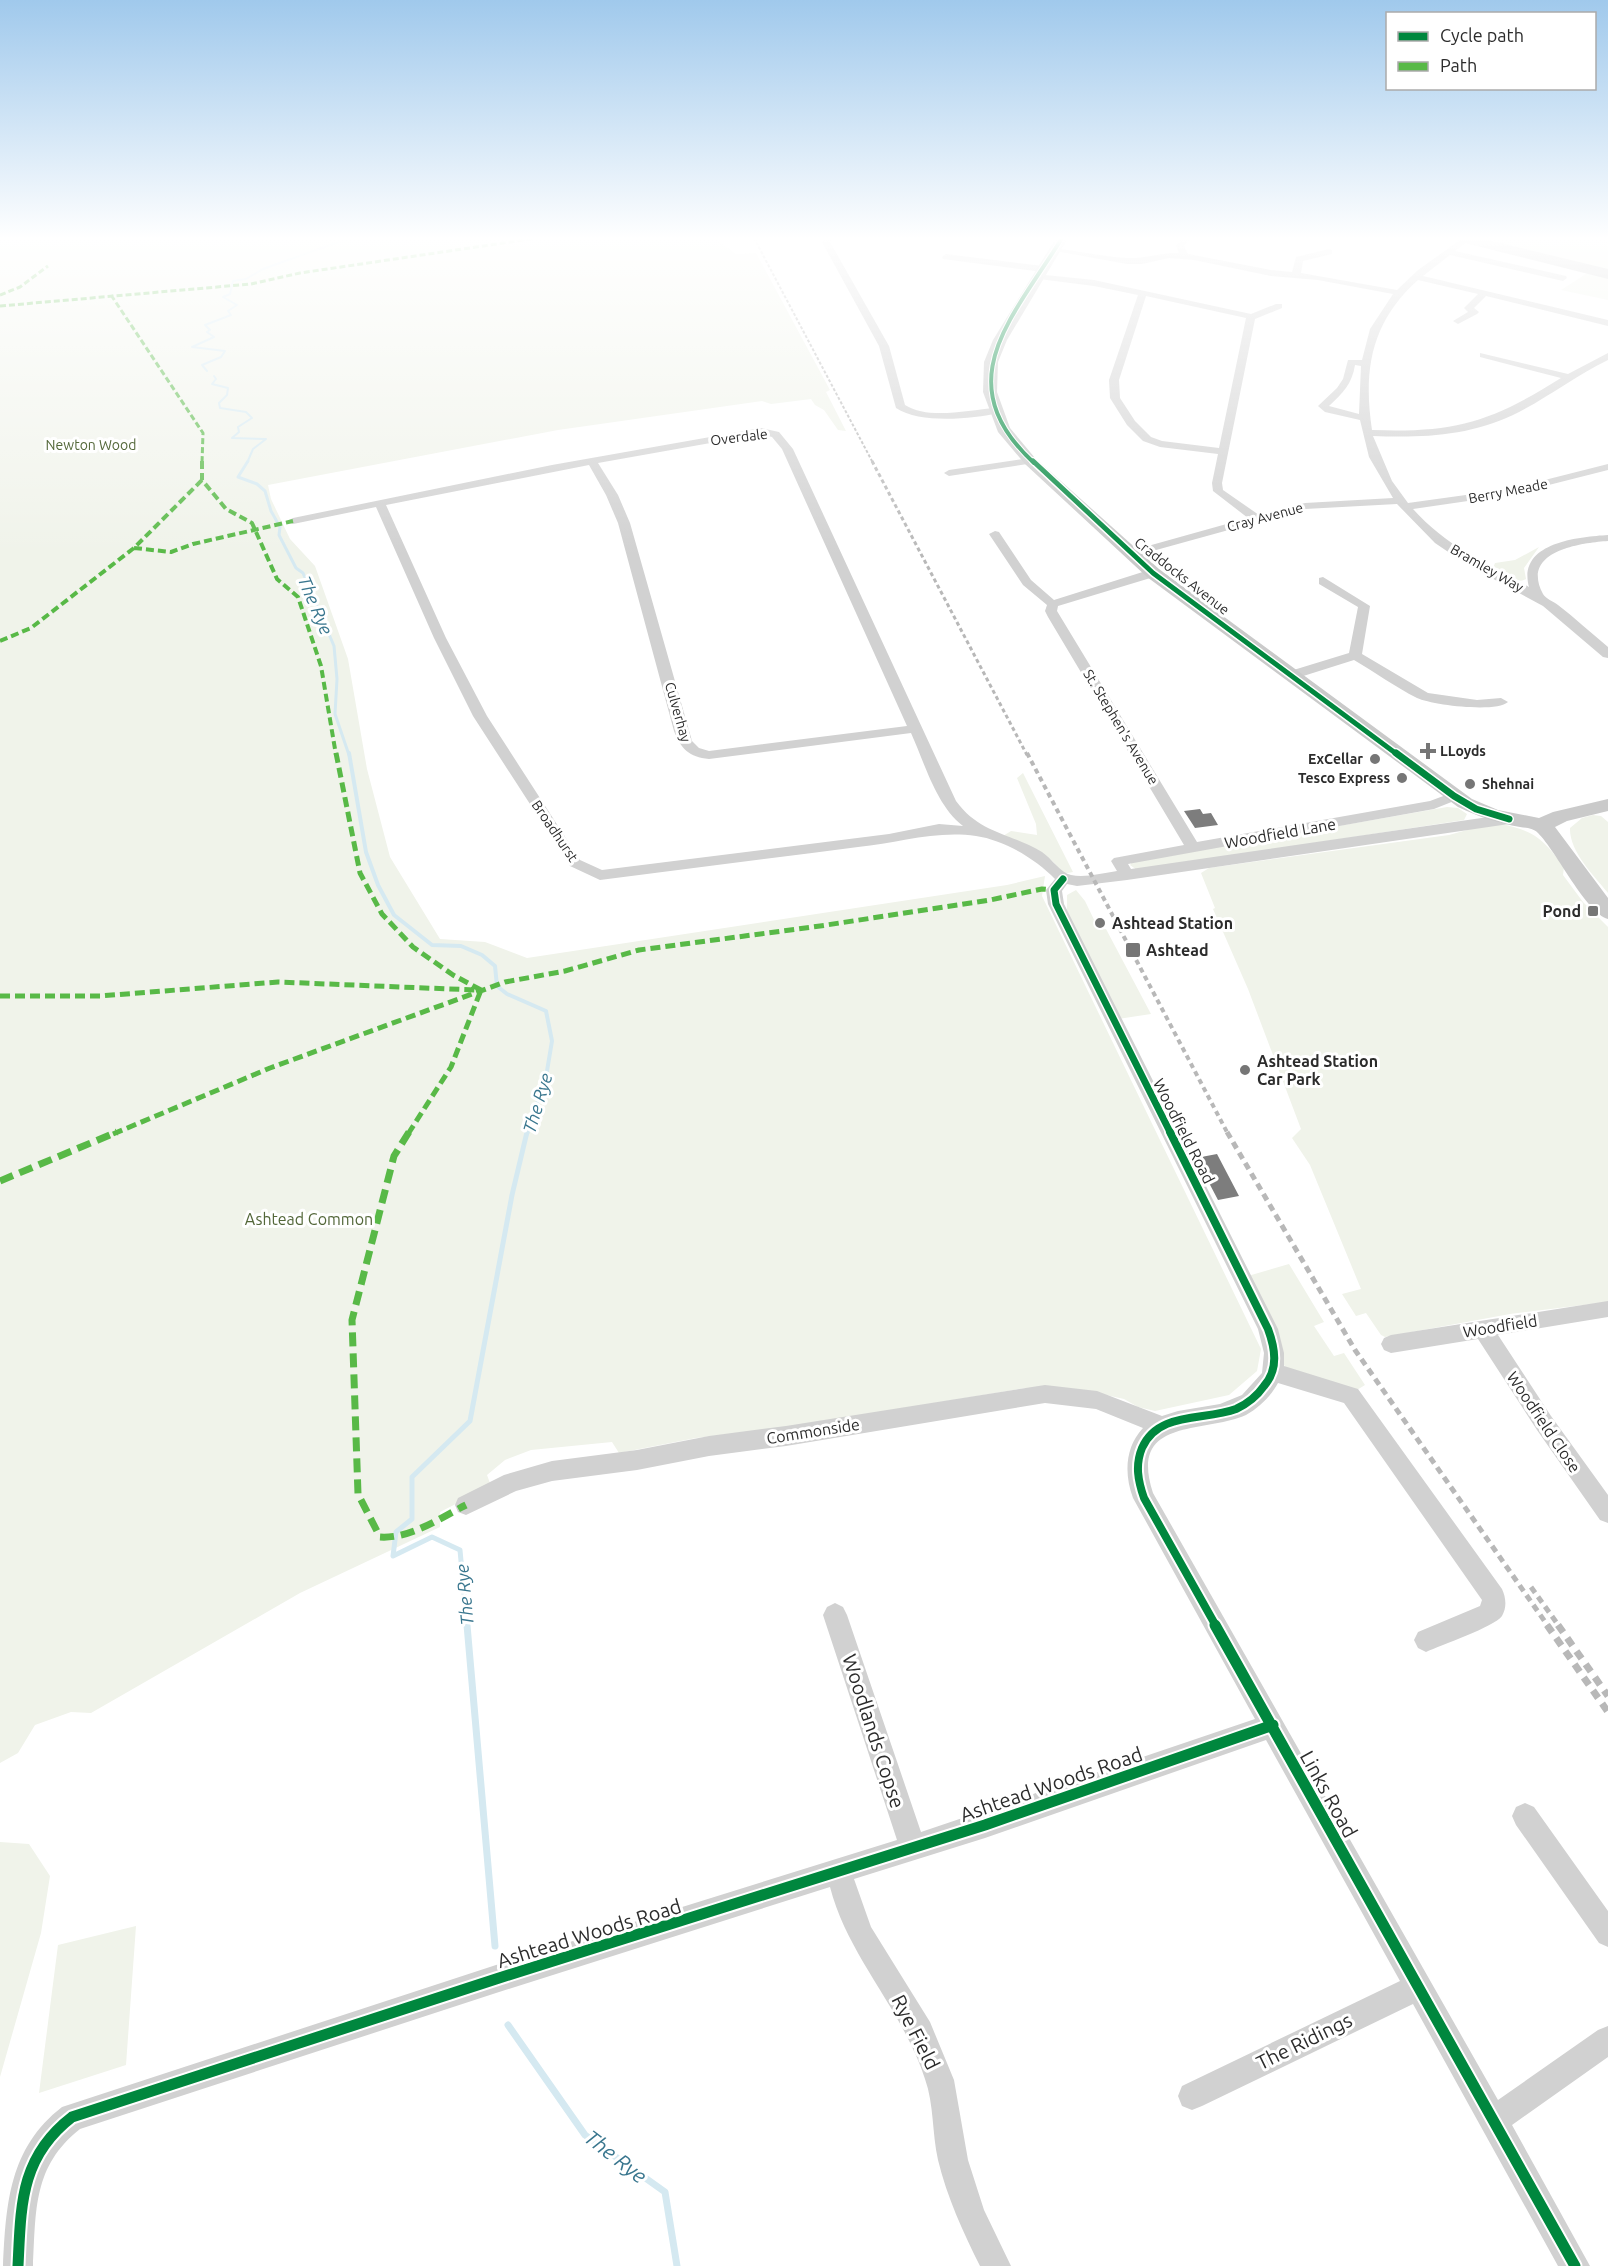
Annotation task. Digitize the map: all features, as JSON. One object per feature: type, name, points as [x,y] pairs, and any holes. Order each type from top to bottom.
[{"type":"street","points":[[883,344],[900,406],[904,411],[923,415],[995,411]]},
{"type":"street","name":"Craddocks Avenue","points":[[999,344],[994,352],[989,378],[995,411],[1003,429],[1030,461],[1124,547],[1134,553],[1153,573],[1454,796],[1476,809],[1509,819]]},
{"type":"street","points":[[1126,344],[1114,380],[1115,398],[1131,423],[1147,439],[1160,444],[1223,452]]},
{"type":"street","points":[[1245,344],[1217,483],[1218,491],[1257,519]]},
{"type":"street","name":"Bramley Way","points":[[1370,344],[1363,390],[1363,418],[1378,466],[1403,504],[1459,554],[1537,596],[1608,654]]},
{"type":"street","points":[[1484,355],[1568,377]]},
{"type":"street","points":[[1367,433],[1422,435],[1483,423],[1526,404],[1568,377],[1608,356]]},
{"type":"street","points":[[1363,418],[1329,410],[1323,406],[1341,390],[1348,379],[1351,362],[1366,363]]},
{"type":"street","name":"Overdale","points":[[293,521],[592,460],[760,431],[779,436],[914,729],[954,810],[980,832]]},
{"type":"street","name":"Culverhay","points":[[592,460],[612,495],[624,523],[687,748],[709,755],[914,729]]},
{"type":"street","points":[[949,473],[1030,461]]},
{"type":"street","name":"Berry Meade","points":[[1403,504],[1509,492],[1608,467]]},
{"type":"street","name":"Broadhurst","points":[[380,504],[440,638],[480,716],[575,863],[582,868],[600,875],[878,840],[939,830],[980,832],[1028,850],[1047,862],[1063,879]]},
{"type":"street","name":"Cray Avenue","points":[[1134,553],[1313,504],[1403,504]]},
{"type":"street","points":[[995,534],[1029,586],[1053,604],[1153,573]]},
{"type":"street","points":[[1537,596],[1532,572],[1534,563],[1543,554],[1575,543],[1608,538]]},
{"type":"street","points":[[1323,581],[1364,606],[1355,655]]},
{"type":"street","name":"St. Stephen's Avenue","points":[[1053,604],[1051,611],[1193,848]]},
{"type":"street","points":[[1292,675],[1355,655],[1424,696],[1469,704],[1501,702]]},
{"type":"street","name":"Woodfield Lane","points":[[1127,875],[1119,861],[1434,805],[1454,796]]},
{"type":"street","points":[[1608,805],[1560,816],[1542,825],[1556,840],[1593,896],[1608,912]]},
{"type":"street","points":[[1466,825],[1476,809]]},
{"type":"street","points":[[939,830],[954,810]]},
{"type":"street","name":"Woodfield Lane","points":[[1063,879],[1077,880],[1127,875],[1509,819],[1542,825]]},
{"type":"street","name":"Woodfield Road","points":[[1063,879],[1054,890],[1056,904],[1268,1329],[1275,1355],[1273,1372]]},
{"type":"street","name":"Woodfield","points":[[1391,1344],[1608,1308]]},
{"type":"street","name":"Woodfield Close","points":[[1483,1329],[1544,1423],[1608,1514]]},
{"type":"street","points":[[1161,1425],[1232,1410],[1246,1404],[1268,1384],[1273,1372],[1351,1396],[1494,1597],[1494,1607],[1488,1614],[1426,1640]]},
{"type":"street","name":"Commonside","points":[[466,1505],[512,1482],[552,1471],[637,1460],[709,1446],[786,1436],[1045,1394],[1097,1400],[1161,1425]]},
{"type":"street","name":"Links Road","points":[[1161,1425],[1150,1432],[1143,1442],[1137,1463],[1138,1480],[1144,1497],[1575,2266]]},
{"type":"street","name":"Woodlands Copse","points":[[835,1615],[912,1848]]},
{"type":"street","name":"Ashtead Woods Road","points":[[18,2266],[23,2198],[30,2169],[41,2143],[54,2127],[72,2117],[128,2096],[985,1825],[1273,1725]]},
{"type":"street","points":[[1526,1816],[1608,1934]]},
{"type":"street","name":"Rye Field","points":[[839,1872],[862,1936],[920,2032],[940,2080],[952,2160],[971,2215],[996,2266]]},
{"type":"street","name":"The Ridings","points":[[1192,2096],[1417,1987]]},
{"type":"street","points":[[1492,2121],[1608,2040]]},
{"type":"green space","name":"Ashtead Common","points":[[0,344],[805,344],[830,390],[826,392],[846,431],[838,430],[824,410],[815,405],[811,399],[771,404],[762,401],[558,430],[268,485],[271,499],[290,539],[315,566],[348,659],[367,769],[390,857],[440,939],[485,942],[527,958],[1007,885],[1045,876],[1042,896],[1261,1349],[1257,1371],[1229,1395],[1155,1411],[1138,1407],[1124,1399],[1088,1391],[1025,1388],[802,1425],[696,1438],[619,1453],[612,1442],[531,1450],[505,1460],[487,1475],[491,1486],[440,1512],[440,1527],[300,1593],[91,1713],[71,1712],[35,1725],[18,1753],[0,1763]]},
{"type":"green space","points":[[1539,547],[1524,568],[1526,579],[1513,580],[1492,571],[1495,563],[1515,560]]},
{"type":"green space","points":[[1023,773],[1073,872],[1063,874],[1045,855],[1003,836],[1011,831],[1037,835],[1036,824],[1017,778]]},
{"type":"green space","points":[[1447,807],[1458,808],[1467,814],[1464,820],[1137,870],[1130,865],[1132,862]]},
{"type":"green space","points":[[1593,815],[1601,816],[1608,822],[1608,893],[1583,863],[1571,837],[1570,828],[1582,818]]},
{"type":"green space","points":[[1502,824],[1523,830],[1544,843],[1564,867],[1563,875],[1583,902],[1608,927],[1608,1302],[1510,1314],[1385,1337],[1381,1335],[1366,1313],[1356,1316],[1342,1294],[1361,1289],[1310,1165],[1292,1138],[1301,1129],[1248,989],[1213,909],[1215,908],[1201,873],[1209,868],[1449,835],[1485,825]]},
{"type":"green space","points":[[1076,890],[1085,901],[1099,930],[1106,929],[1151,1014],[1118,1019],[1067,912],[1067,895]]},
{"type":"green space","points":[[1289,1264],[1324,1322],[1314,1326],[1334,1356],[1344,1353],[1365,1385],[1352,1393],[1289,1371],[1278,1358],[1248,1276]]},
{"type":"green space","points":[[0,1842],[29,1844],[50,1876],[41,1933],[0,2077]]},
{"type":"green space","points":[[136,1926],[126,2065],[39,2093],[58,1945]]},
{"type":"building","points":[[1200,809],[1203,814],[1211,813],[1218,825],[1195,828],[1184,811]]},
{"type":"building","points":[[1217,1154],[1239,1196],[1218,1200],[1196,1158]]},
{"type":"waterway","name":"The Rye","points":[[199,344],[192,347],[225,351],[221,357],[202,365],[207,371]]},
{"type":"waterway","name":"The Rye","points":[[214,376],[216,379],[212,384],[228,388],[227,395],[219,403],[220,408],[246,412],[252,418],[238,427],[239,432],[232,438],[266,439],[253,449],[248,462]]},
{"type":"waterway","name":"The Rye","points":[[248,462],[238,477],[257,484],[265,491],[271,511],[280,527],[279,535],[296,568],[303,573],[334,646],[337,679],[335,714],[349,755]]},
{"type":"waterway","name":"The Rye","points":[[349,753],[366,852],[378,885],[394,915],[432,945],[461,946],[482,955],[495,966],[497,986],[507,994],[546,1011],[552,1041],[546,1077],[527,1134]]},
{"type":"waterway","name":"The Rye","points":[[467,1626],[460,1550],[432,1537],[393,1556],[396,1532],[412,1519],[412,1477],[470,1421],[512,1195],[527,1132]]},
{"type":"waterway","name":"The Rye","points":[[467,1625],[495,1946]]},
{"type":"waterway","name":"The Rye","points":[[508,2025],[585,2135],[665,2192],[677,2266]]},
{"type":"railway","points":[[810,344],[873,463]]},
{"type":"railway","points":[[872,461],[1027,755]]},
{"type":"railway","points":[[1027,753],[1228,1134]]},
{"type":"railway","points":[[1227,1132],[1355,1350],[1548,1626]]},
{"type":"railway","points":[[1531,1587],[1559,1626]]},
{"type":"railway","points":[[1547,1625],[1608,1712]]},
{"type":"railway","points":[[1558,1625],[1608,1696]]},
{"type":"marked path","points":[[143,344],[203,433],[202,480],[226,509],[252,523],[277,579],[298,597],[321,666],[345,806],[360,873],[382,914],[413,947],[453,975],[481,990]]},
{"type":"marked path","points":[[0,641],[31,628],[134,548],[202,480]]},
{"type":"marked path","points":[[134,548],[171,552],[193,544],[293,521]]},
{"type":"marked path","points":[[0,1181],[270,1068],[505,982],[565,971],[639,950],[820,926],[990,900],[1042,889],[1054,890]]},
{"type":"marked path","points":[[0,996],[100,996],[278,982],[475,990]]},
{"type":"marked path","points":[[466,1505],[410,1531],[380,1537],[358,1494],[352,1320],[394,1156],[451,1067],[481,990]]},
{"type":"cycle path","points":[[999,344],[990,373],[990,391],[999,419],[1015,445],[1153,573],[1454,796],[1476,809],[1509,819]]},
{"type":"cycle path","points":[[1063,879],[1054,890],[1056,904],[1268,1329],[1273,1345],[1274,1360],[1271,1375],[1256,1396],[1233,1410],[1166,1424],[1146,1440],[1138,1459],[1137,1470],[1144,1498],[1575,2266]]},
{"type":"cycle path","points":[[18,2266],[23,2203],[33,2164],[42,2146],[55,2130],[72,2117],[496,1979],[985,1825],[1273,1725]]},
{"type":"place","name":"LLoyds","points":[[1428,751]]},
{"type":"place","name":"ExCellar","points":[[1375,759]]},
{"type":"place","name":"Tesco Express","points":[[1402,778]]},
{"type":"place","name":"Shehnai","points":[[1470,784]]},
{"type":"place","name":"Pond","points":[[1593,911]]},
{"type":"place","name":"Ashtead Station","points":[[1100,923]]},
{"type":"place","name":"Ashtead","points":[[1133,950]]},
{"type":"place","name":"Ashtead Station Car Park","points":[[1245,1070]]},
{"type":"park label","name":"Newton Wood","points":[[91,445]]}]
